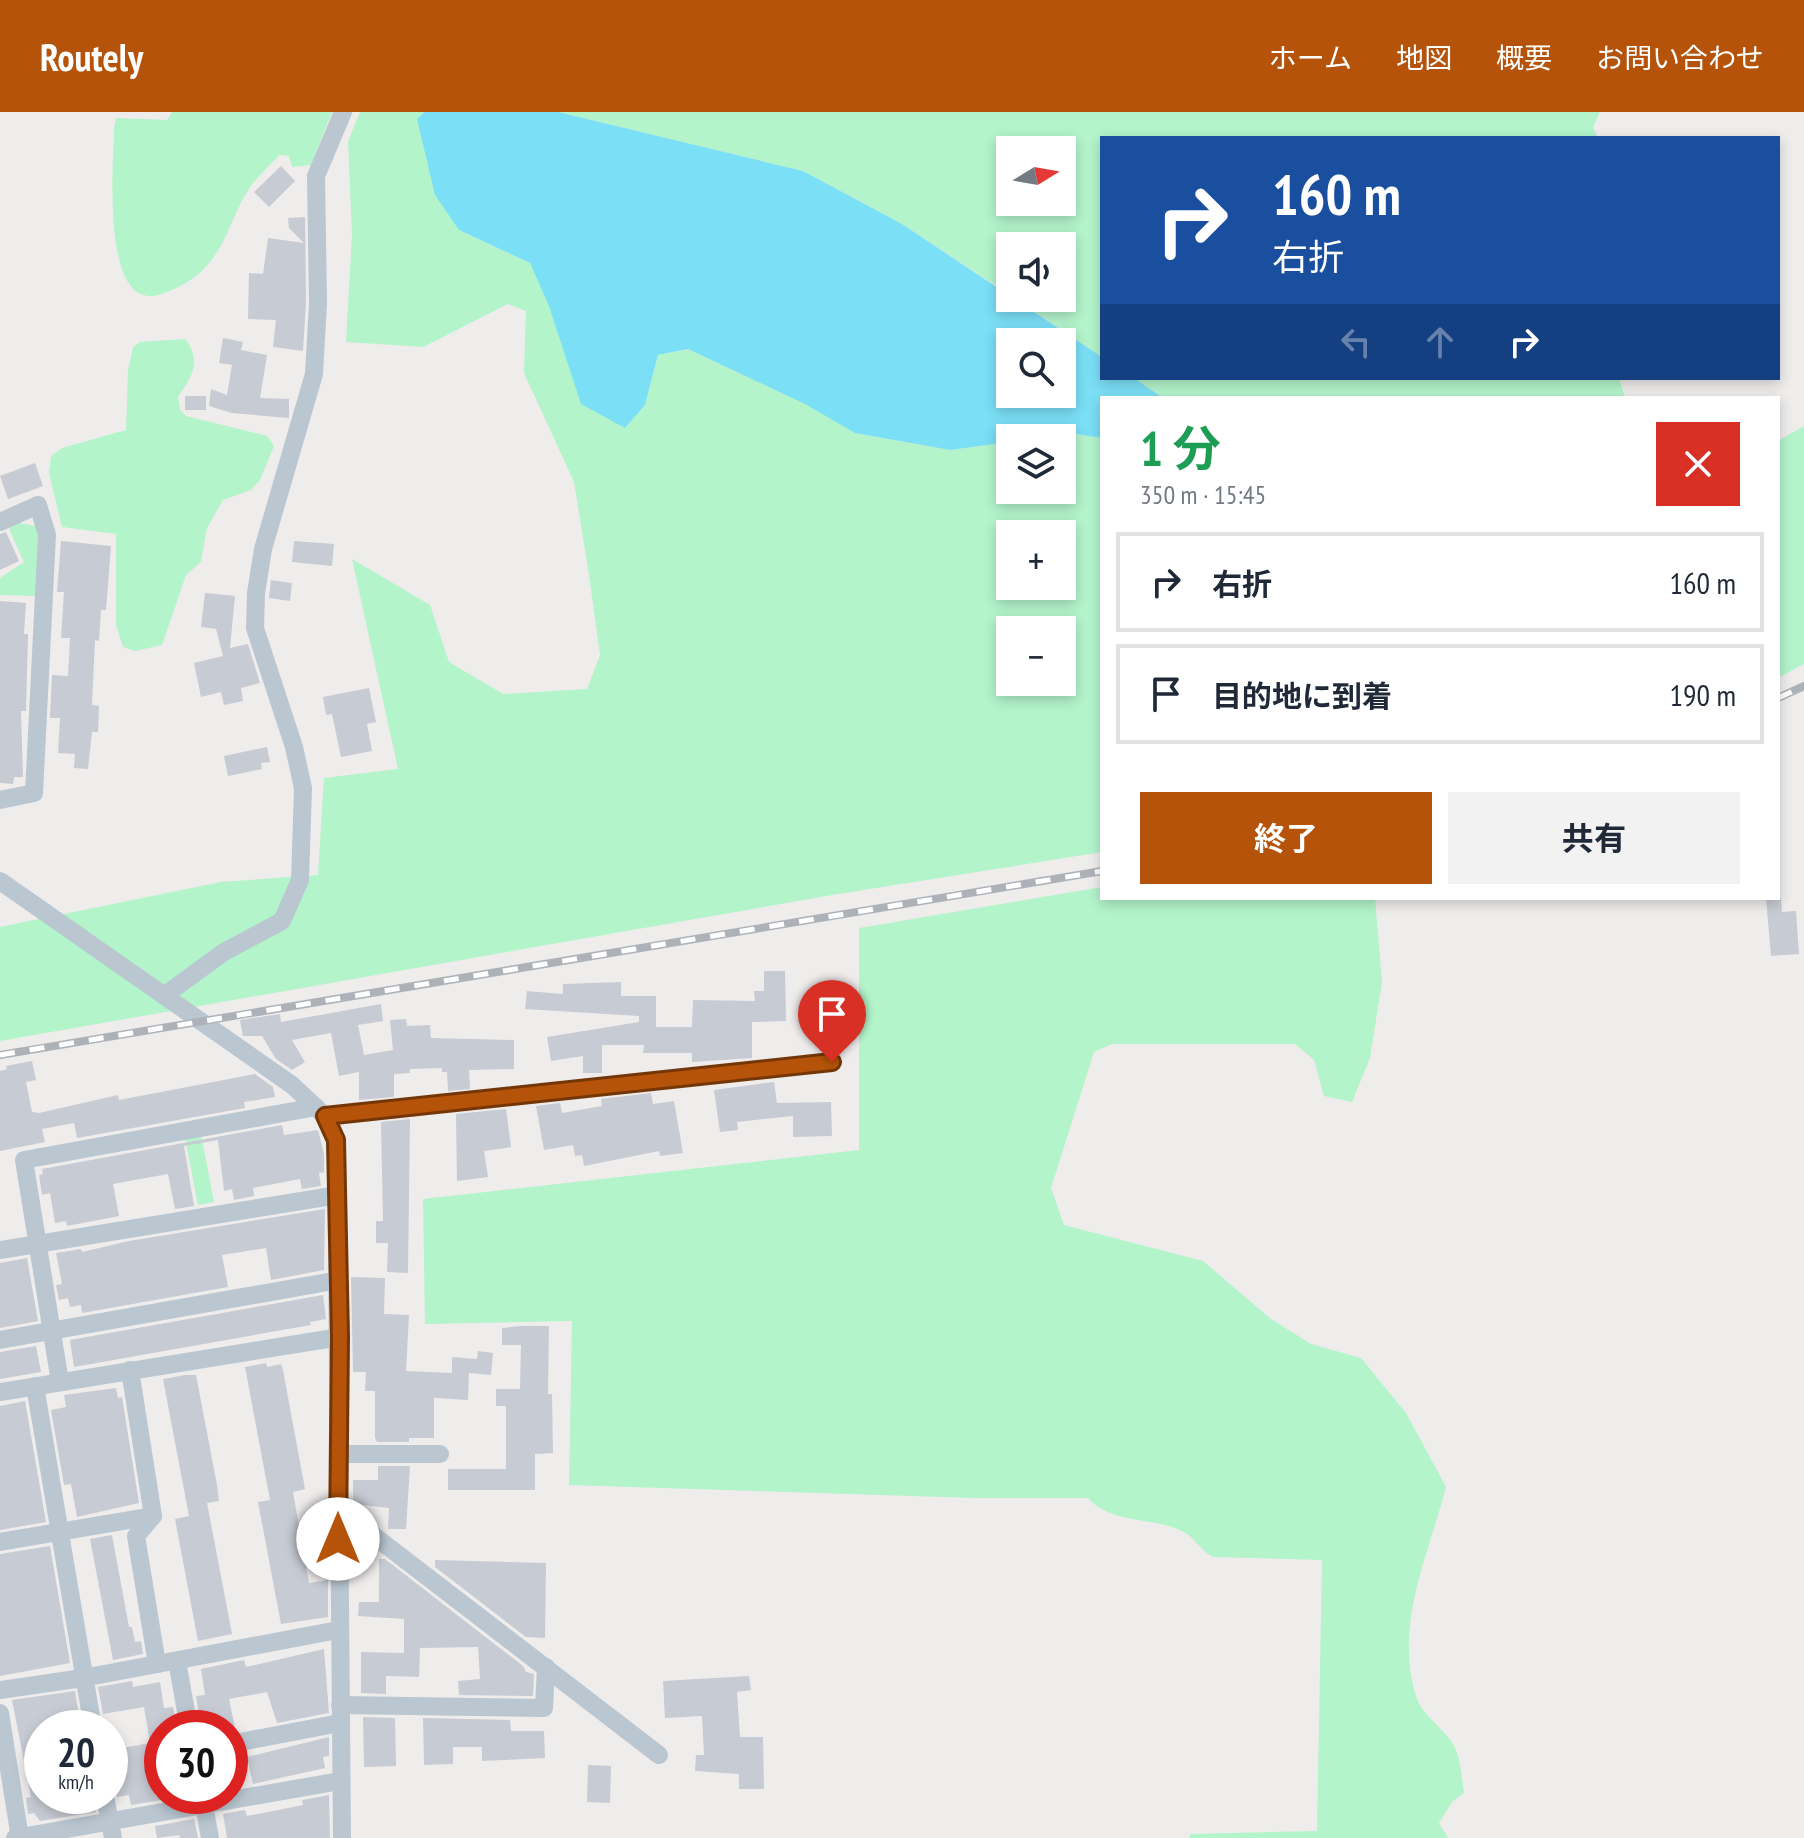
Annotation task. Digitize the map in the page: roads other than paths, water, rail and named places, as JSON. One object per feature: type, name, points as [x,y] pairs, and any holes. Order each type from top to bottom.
[{"type":"street","points":[[165,995],[224,952],[282,921],[300,880],[303,788],[294,747],[255,628],[256,593],[263,549],[314,374],[318,303],[316,176],[343,112]]},
{"type":"street","points":[[0,522],[38,505],[47,535],[34,793],[0,800]]},
{"type":"street","points":[[0,881],[165,995],[321,1111],[336,1140],[342,1838]]},
{"type":"street","points":[[60,1382],[24,1160],[321,1111],[832,1062]]},
{"type":"street","points":[[0,1250],[338,1195]]},
{"type":"street","points":[[0,1340],[339,1280]]},
{"type":"street","points":[[0,1392],[340,1337]]},
{"type":"street","points":[[130,1370],[153,1516],[136,1536],[157,1664]]},
{"type":"street","points":[[35,1386],[89,1710]]},
{"type":"street","points":[[338,1454],[440,1454]]},
{"type":"street","points":[[339,1509],[659,1755]]},
{"type":"street","points":[[0,1542],[153,1516]]},
{"type":"street","points":[[0,1690],[83,1678],[338,1630]]},
{"type":"street","points":[[177,1661],[186,1710]]},
{"type":"street","points":[[248,1739],[340,1714],[544,1708],[546,1667]]},
{"type":"street","points":[[0,1713],[18,1838],[111,1830],[164,1814]]},
{"type":"street","points":[[248,1795],[340,1781]]},
{"type":"street","points":[[205,1814],[210,1838]]},
{"type":"water","points":[[424,112],[558,112],[803,171],[902,224],[996,287],[996,312],[1034,312],[1058,328],[996,328],[996,408],[1076,408],[1076,340],[1100,356],[1100,380],[1137,380],[1160,396],[1100,396],[1100,438],[1076,434],[1076,424],[996,424],[996,444],[950,450],[855,433],[805,404],[688,349],[658,355],[645,405],[625,428],[581,404],[549,306],[530,263],[459,230],[435,195],[417,119]]},
{"type":"railway","points":[[1780,697],[1804,686]]},
{"type":"railway","points":[[0,1055],[1100,871]]}]
